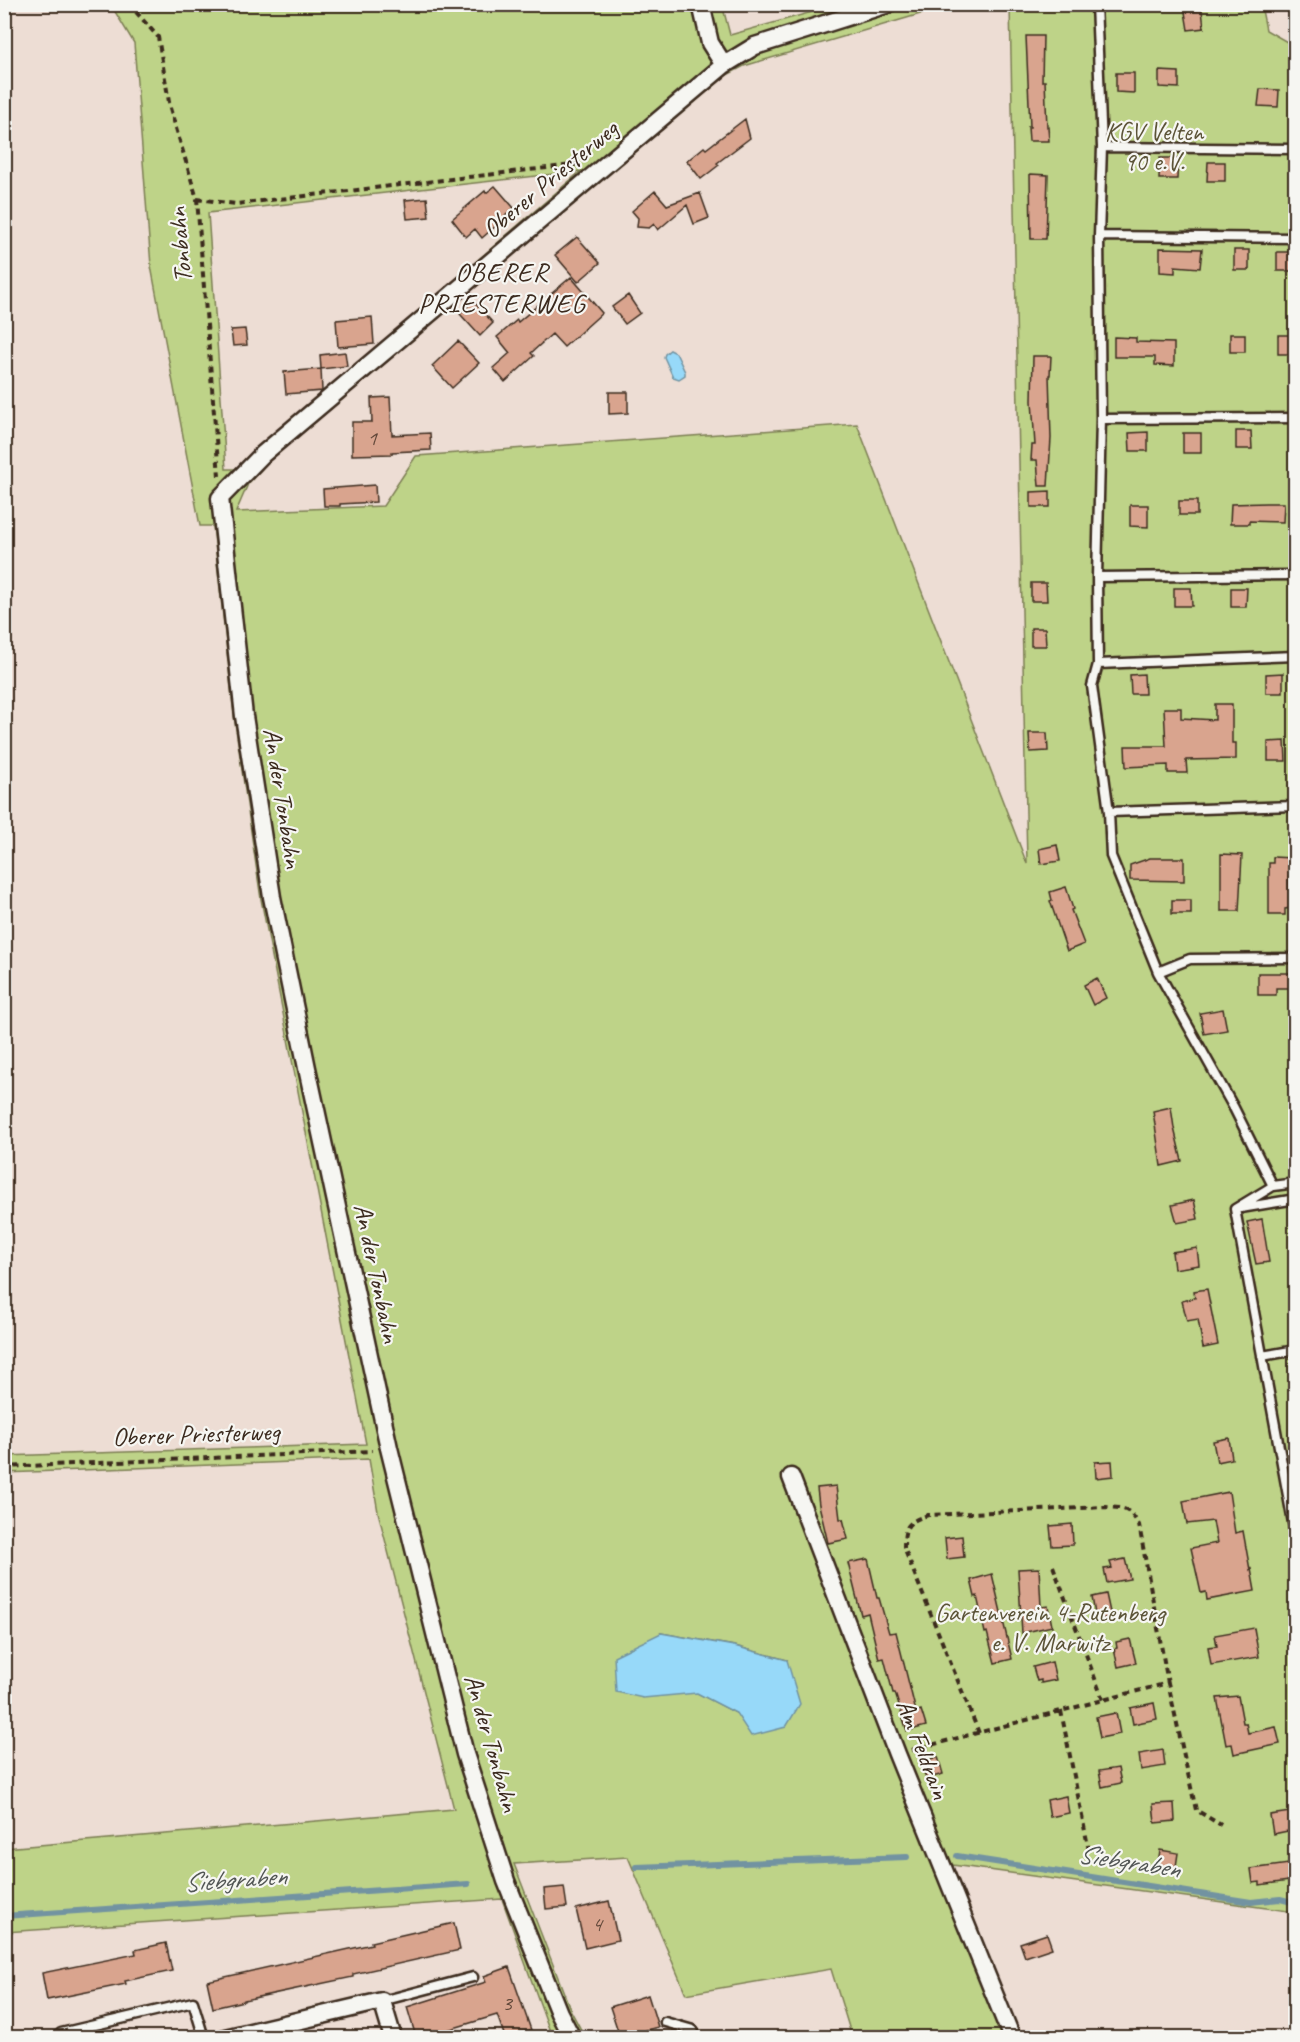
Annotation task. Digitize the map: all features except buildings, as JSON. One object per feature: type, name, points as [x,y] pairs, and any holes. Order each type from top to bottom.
[{"type":"street","points":[[701,4],[710,43],[724,65]]},
{"type":"street","name":"Oberer Priesterweg","points":[[220,498],[263,454],[724,65],[755,46],[888,4]]},
{"type":"street","name":"An der Tonbahn","points":[[220,498],[244,716],[272,897],[389,1448],[469,1765],[506,1881],[559,2013],[572,2037]]},
{"type":"street","name":"Am Feldrain","points":[[791,1477],[897,1754],[1012,2037]]},
{"type":"street","points":[[225,2037],[382,2001],[393,2037]]},
{"type":"lane","points":[[1096,4],[1102,147],[1099,236],[1101,419],[1097,577],[1098,664],[1092,686],[1109,812],[1111,856],[1158,972],[1234,1107],[1273,1186]]},
{"type":"lane","points":[[1102,147],[1296,149]]},
{"type":"lane","points":[[1099,236],[1296,238]]},
{"type":"lane","points":[[1101,419],[1296,418]]},
{"type":"lane","points":[[1097,577],[1296,575]]},
{"type":"lane","points":[[1098,664],[1296,656]]},
{"type":"lane","points":[[1109,812],[1296,806]]},
{"type":"lane","points":[[1158,972],[1190,959],[1296,958]]},
{"type":"lane","points":[[1235,1209],[1273,1186],[1296,1183]]},
{"type":"lane","points":[[1235,1209],[1296,1199]]},
{"type":"lane","points":[[1235,1209],[1262,1356],[1293,1500],[1296,1539]]},
{"type":"lane","points":[[1262,1356],[1296,1350]]},
{"type":"lane","points":[[382,2001],[473,1977]]},
{"type":"lane","points":[[61,2033],[193,2002],[204,2037]]},
{"type":"lane","points":[[665,2022],[693,2030],[696,2037]]},
{"type":"path","name":"Tonbahn","points":[[129,4],[158,37],[170,108],[197,199],[220,498]]},
{"type":"path","points":[[197,199],[236,204],[611,161]]},
{"type":"path","name":"Oberer Priesterweg","points":[[4,1467],[360,1453],[389,1448]]},
{"type":"path","points":[[979,1733],[904,1548],[904,1531],[912,1521],[928,1515],[1122,1508],[1132,1513],[1139,1525],[1168,1683],[1196,1810],[1221,1825]]},
{"type":"path","points":[[1053,1566],[1103,1700]]},
{"type":"path","points":[[897,1754],[1168,1683]]},
{"type":"path","points":[[1061,1711],[1089,1851]]},
{"type":"green space","points":[[722,4],[730,35],[837,5],[951,5],[744,66],[727,75],[269,461],[248,484],[236,512],[383,506],[416,456],[857,424],[1027,864],[1010,5],[1261,5],[1266,30],[1296,47],[1295,1912],[952,1865],[1020,2038],[852,2037],[831,1969],[686,1994],[628,1857],[514,1864],[571,2011],[585,2037],[552,2037],[502,1899],[5,1932],[5,1848],[454,1809],[378,1512],[369,1459],[5,1473],[4,1456],[366,1444],[261,899],[234,716],[213,526],[200,526],[151,266],[134,43],[111,5]],"holes":[[[581,171],[235,469],[226,469],[208,213]],[[661,1633],[735,1646],[787,1660],[736,1713],[697,1693]]]},
{"type":"water","points":[[670,350],[676,353],[685,372],[685,375],[679,379],[673,377],[664,357]]},
{"type":"water","points":[[661,1633],[734,1646],[787,1660],[800,1704],[786,1727],[751,1736],[736,1713],[697,1693],[643,1698],[616,1692],[614,1656]]},
{"type":"waterway","name":"Siebgraben","points":[[957,1856],[1251,1902],[1280,1899],[1296,1903]]},
{"type":"waterway","name":"Siebgraben","points":[[636,1867],[907,1857]]},
{"type":"waterway","name":"Siebgraben","points":[[4,1916],[468,1884]]},
{"type":"district","name":"OBERER PRIESTERWEG","points":[[502,288]]},
{"type":"park label","name":"KGV Velten 90 e.V.","points":[[1154,146]]},
{"type":"park label","name":"Gartenverein 4-Rutenberg e. V. Marwitz","points":[[1050,1627]]}]
